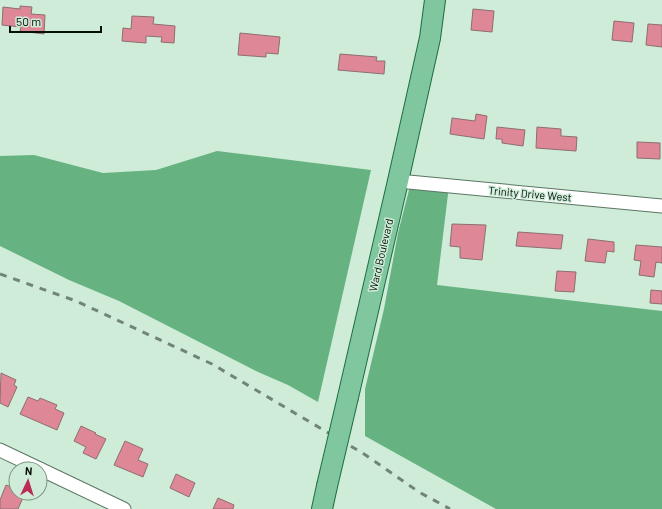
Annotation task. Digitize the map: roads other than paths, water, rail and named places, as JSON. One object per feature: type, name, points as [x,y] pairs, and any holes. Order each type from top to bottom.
[{"type":"main road","name":"Ward Boulevard","points":[[322,509],[430,38],[435,0]]},
{"type":"street","name":"Trinity Drive West","points":[[398,181],[662,206]]},
{"type":"street","points":[[0,450],[23,461]]},
{"type":"street","points":[[48,473],[117,508]]},
{"type":"railway","points":[[0,274],[76,301],[212,364],[364,454],[419,492],[450,509]]}]
